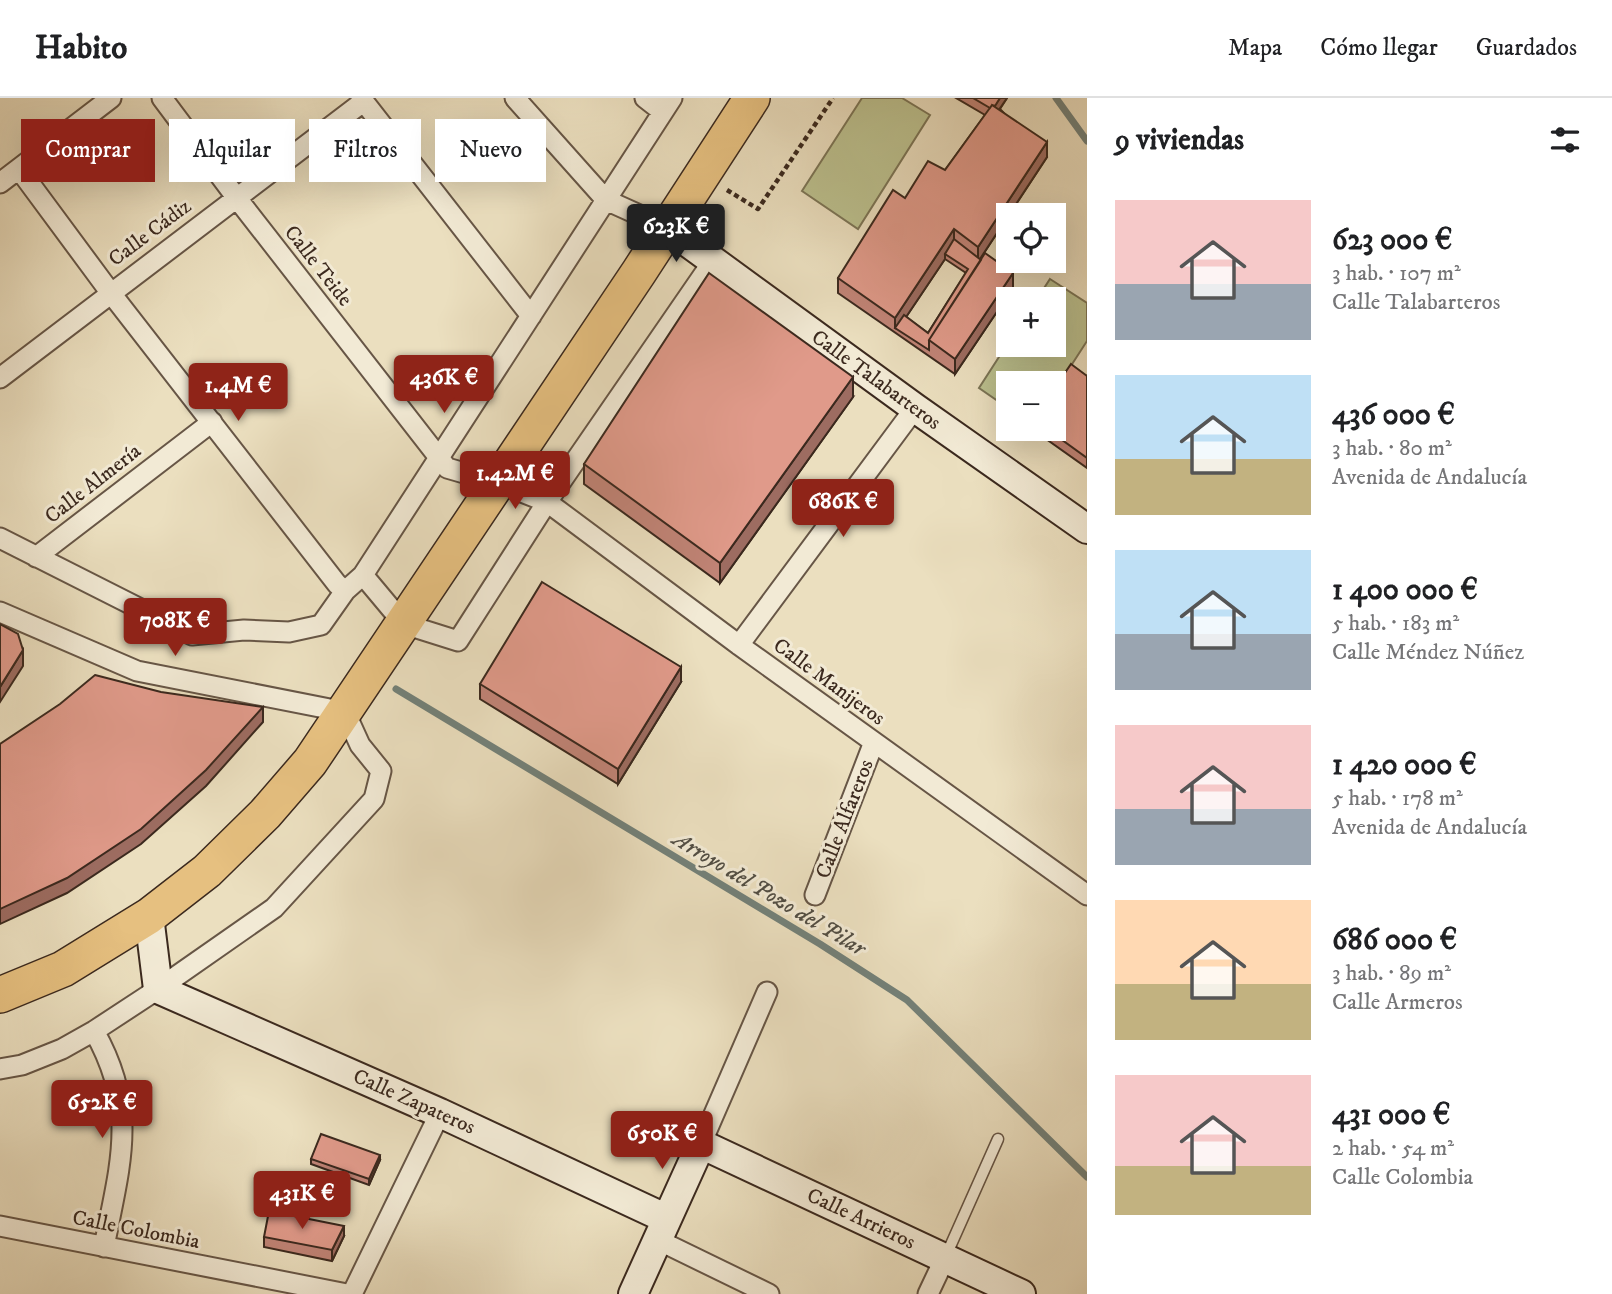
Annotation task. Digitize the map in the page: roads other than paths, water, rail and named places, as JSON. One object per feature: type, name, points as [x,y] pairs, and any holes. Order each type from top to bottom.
[{"type":"highway","points":[[0,995],[63,969],[149,916],[207,871],[265,814],[310,762],[499,482],[752,98]]},
{"type":"street","points":[[0,183],[111,98]]},
{"type":"street","name":"Calle Teide","points":[[162,98],[439,460]]},
{"type":"street","points":[[515,98],[606,200],[668,228]]},
{"type":"street","points":[[0,538],[192,635],[244,630],[289,632],[321,625],[345,591],[363,575],[668,105],[645,98]]},
{"type":"street","points":[[362,100],[531,316]]},
{"type":"street","name":"Calle Cádiz","points":[[0,378],[362,100]]},
{"type":"street","points":[[19,169],[110,292],[345,591]]},
{"type":"street","name":"Calle Talabarteros","points":[[668,228],[1087,529]]},
{"type":"street","points":[[363,575],[404,624],[458,641],[547,502],[713,261]]},
{"type":"street","points":[[739,645],[915,408]]},
{"type":"street","name":"Calle Almería","points":[[36,557],[212,422]]},
{"type":"street","name":"Calle Manijeros","points":[[439,460],[447,468],[499,482],[547,502],[739,645],[1087,895]]},
{"type":"street","points":[[0,612],[137,671],[345,712],[360,745],[381,771],[374,799],[274,908],[94,1031],[62,1049],[22,1065],[0,1069]]},
{"type":"street","points":[[94,678],[113,661]]},
{"type":"street","name":"Calle Alfareros","points":[[815,895],[874,742]]},
{"type":"street","points":[[149,916],[158,989]]},
{"type":"street","name":"Calle Zapateros","points":[[158,989],[440,1113],[662,1230]]},
{"type":"street","points":[[633,1294],[767,992]]},
{"type":"street","points":[[94,1031],[105,1051],[119,1090],[123,1124],[119,1171],[104,1247]]},
{"type":"street","points":[[352,1294],[440,1113]]},
{"type":"street","name":"Calle Arrieros","points":[[701,1144],[1021,1294]]},
{"type":"street","name":"Calle Colombia","points":[[0,1226],[347,1294]]},
{"type":"street","points":[[662,1230],[769,1294]]},
{"type":"street","points":[[928,1294],[945,1258]]},
{"type":"lane","points":[[945,1258],[998,1139]]},
{"type":"waterway","points":[[1056,98],[1087,141]]},
{"type":"waterway","name":"Arroyo del Pozo del Pilar","points":[[396,689],[820,944],[907,1000],[1087,1177]]}]
